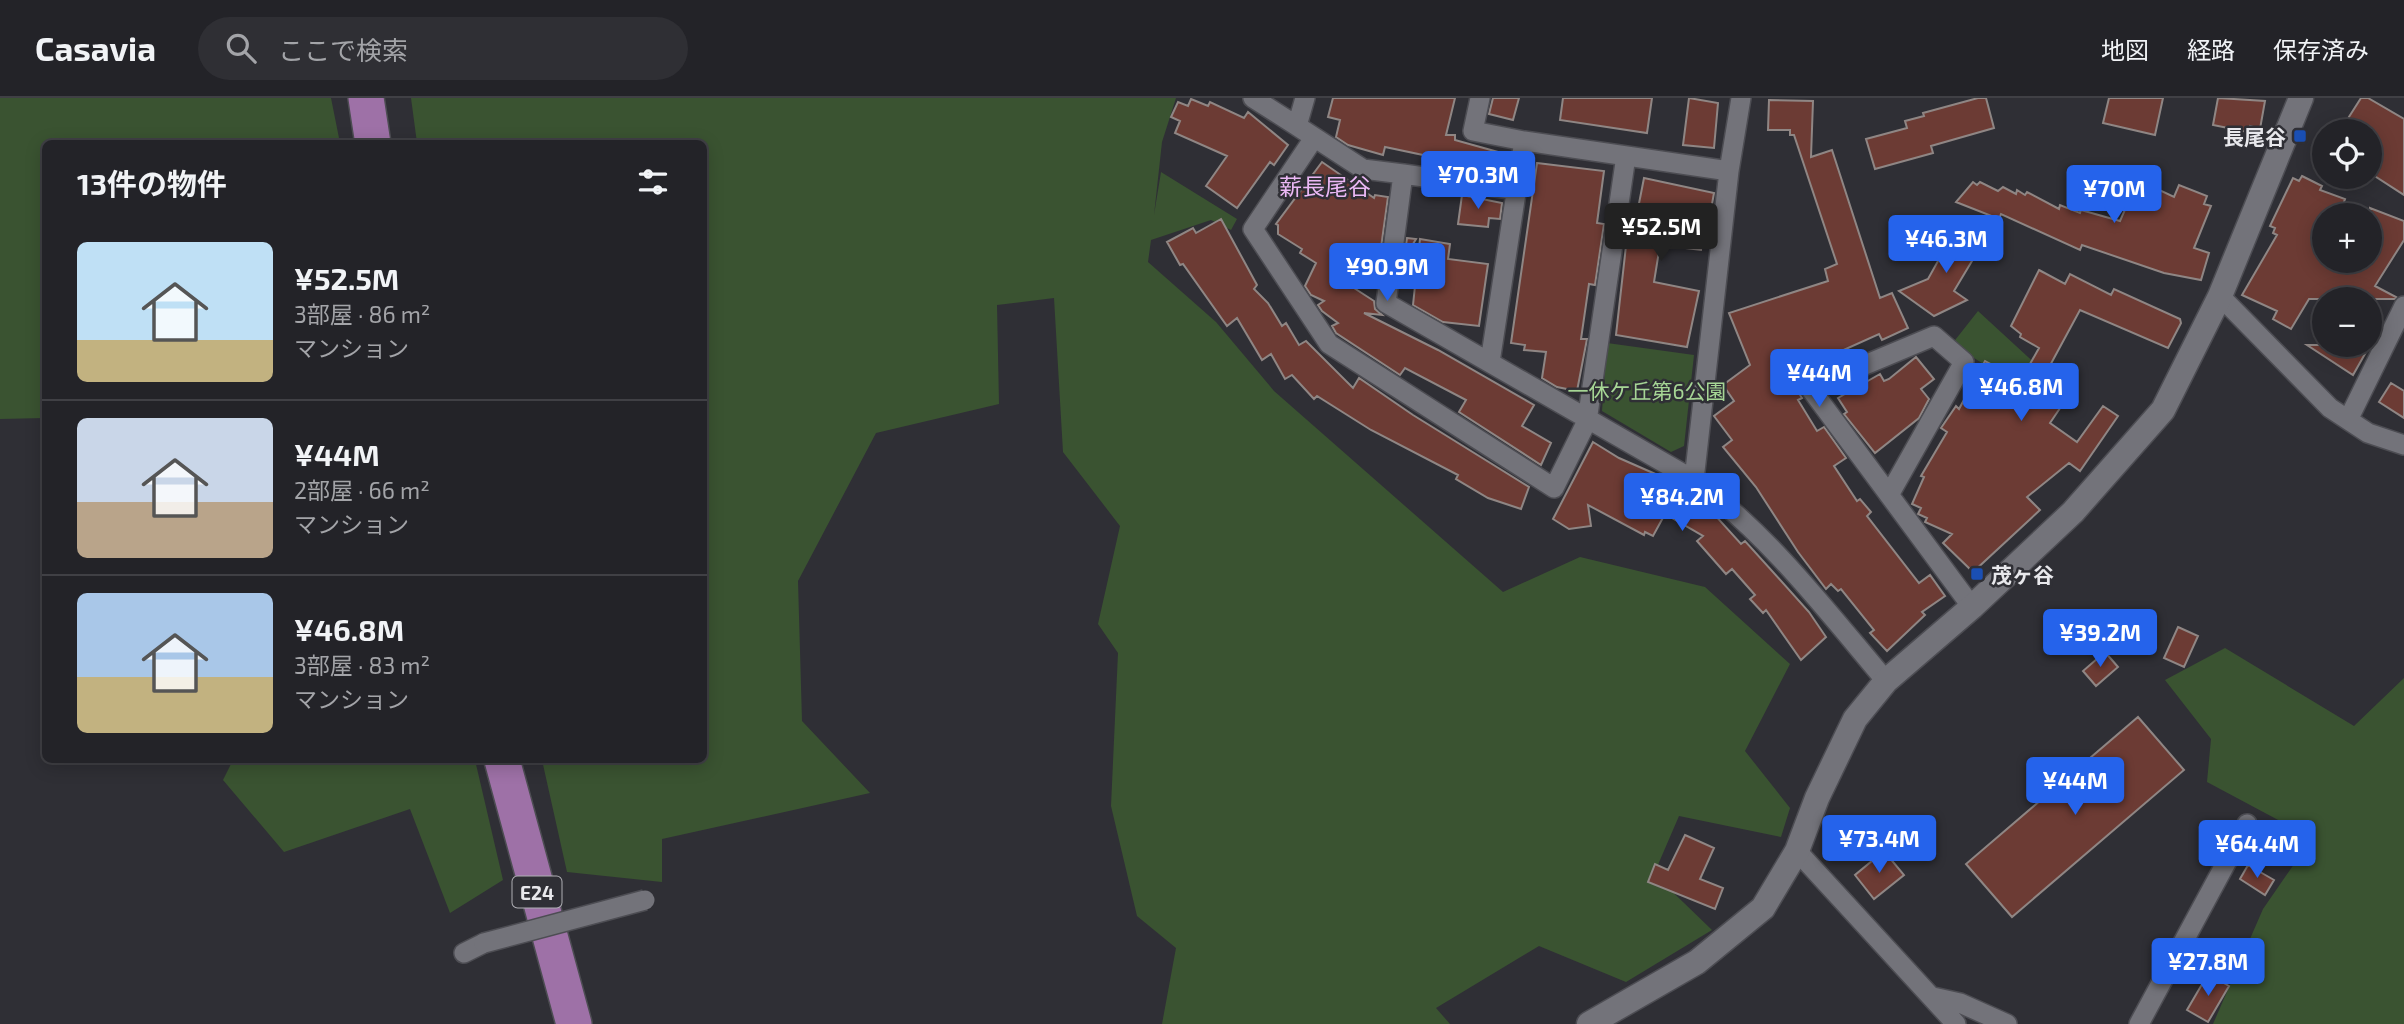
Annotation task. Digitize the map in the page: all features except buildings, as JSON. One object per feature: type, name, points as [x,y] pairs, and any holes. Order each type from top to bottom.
[{"type":"highway","points":[[366,98],[372,140]]},
{"type":"highway","points":[[379,98],[385,140]]},
{"type":"highway","name":"E24","points":[[503,763],[573,1024]]},
{"type":"highway","name":"E24","points":[[517,763],[588,1024]]},
{"type":"street","points":[[1253,98],[1363,169],[1517,190]]},
{"type":"street","points":[[1297,126],[1305,98]]},
{"type":"street","points":[[1480,98],[1473,131],[1729,171]]},
{"type":"street","points":[[1694,480],[1729,171],[1741,98]]},
{"type":"street","points":[[1589,1024],[1697,962],[1763,908],[1797,851],[1816,798],[1855,719],[1886,681],[1972,607],[2073,512],[2163,410],[2220,296],[2301,98]]},
{"type":"street","points":[[1314,138],[1253,229],[1329,344],[1553,488],[1587,421],[1626,156]]},
{"type":"street","points":[[1490,362],[1524,141]]},
{"type":"street","points":[[1403,174],[1386,303],[1587,421],[1694,480],[1727,505],[1786,564],[1886,681]]},
{"type":"street","points":[[2220,296],[2330,408],[2368,433],[2404,445]]},
{"type":"street","points":[[2349,418],[2404,306]]},
{"type":"street","points":[[1889,495],[1964,362],[1934,336],[1810,388],[1889,495],[1972,607]]},
{"type":"street","points":[[2139,1024],[2247,824]]},
{"type":"street","points":[[1797,851],[1956,1024]]},
{"type":"street","points":[[464,953],[484,943],[645,900]]},
{"type":"street","points":[[1933,997],[1960,1003],[2007,1024]]},
{"type":"green space","points":[[0,98],[331,98],[339,140],[42,140],[42,418],[0,419]]},
{"type":"green space","points":[[411,98],[1176,98],[1162,142],[1154,215],[1161,172],[1237,219],[1231,230],[1211,220],[1151,240],[1148,262],[1216,322],[1274,391],[1503,592],[1580,557],[1705,587],[1790,664],[1745,751],[1790,808],[1781,837],[1679,816],[1654,874],[1712,930],[1626,982],[1539,946],[1436,1008],[1450,1024],[1162,1024],[1176,948],[1137,916],[1111,806],[1118,653],[1098,624],[1120,526],[1063,452],[1054,298],[997,305],[999,404],[876,433],[798,581],[802,721],[870,793],[662,839],[662,882],[567,872],[543,763],[707,763],[707,140],[417,140]]},
{"type":"green space","points":[[1978,311],[2040,368],[2026,391],[1952,344]]},
{"type":"green space","name":"一休ケ丘第6公園","points":[[1607,343],[1694,355],[1684,446],[1671,452],[1602,411]]},
{"type":"green space","points":[[2225,648],[2354,726],[2404,678],[2404,1024],[2213,1024],[2263,909],[2312,838],[2207,782],[2211,739],[2165,680]]},
{"type":"green space","points":[[232,763],[476,763],[503,880],[450,913],[410,809],[284,852],[223,780]]},
{"type":"place","name":"長尾谷","points":[[2300,136]]},
{"type":"place","name":"茂ヶ谷","points":[[1977,574]]},
{"type":"district","name":"薪長尾谷","points":[[1325,186]]}]
